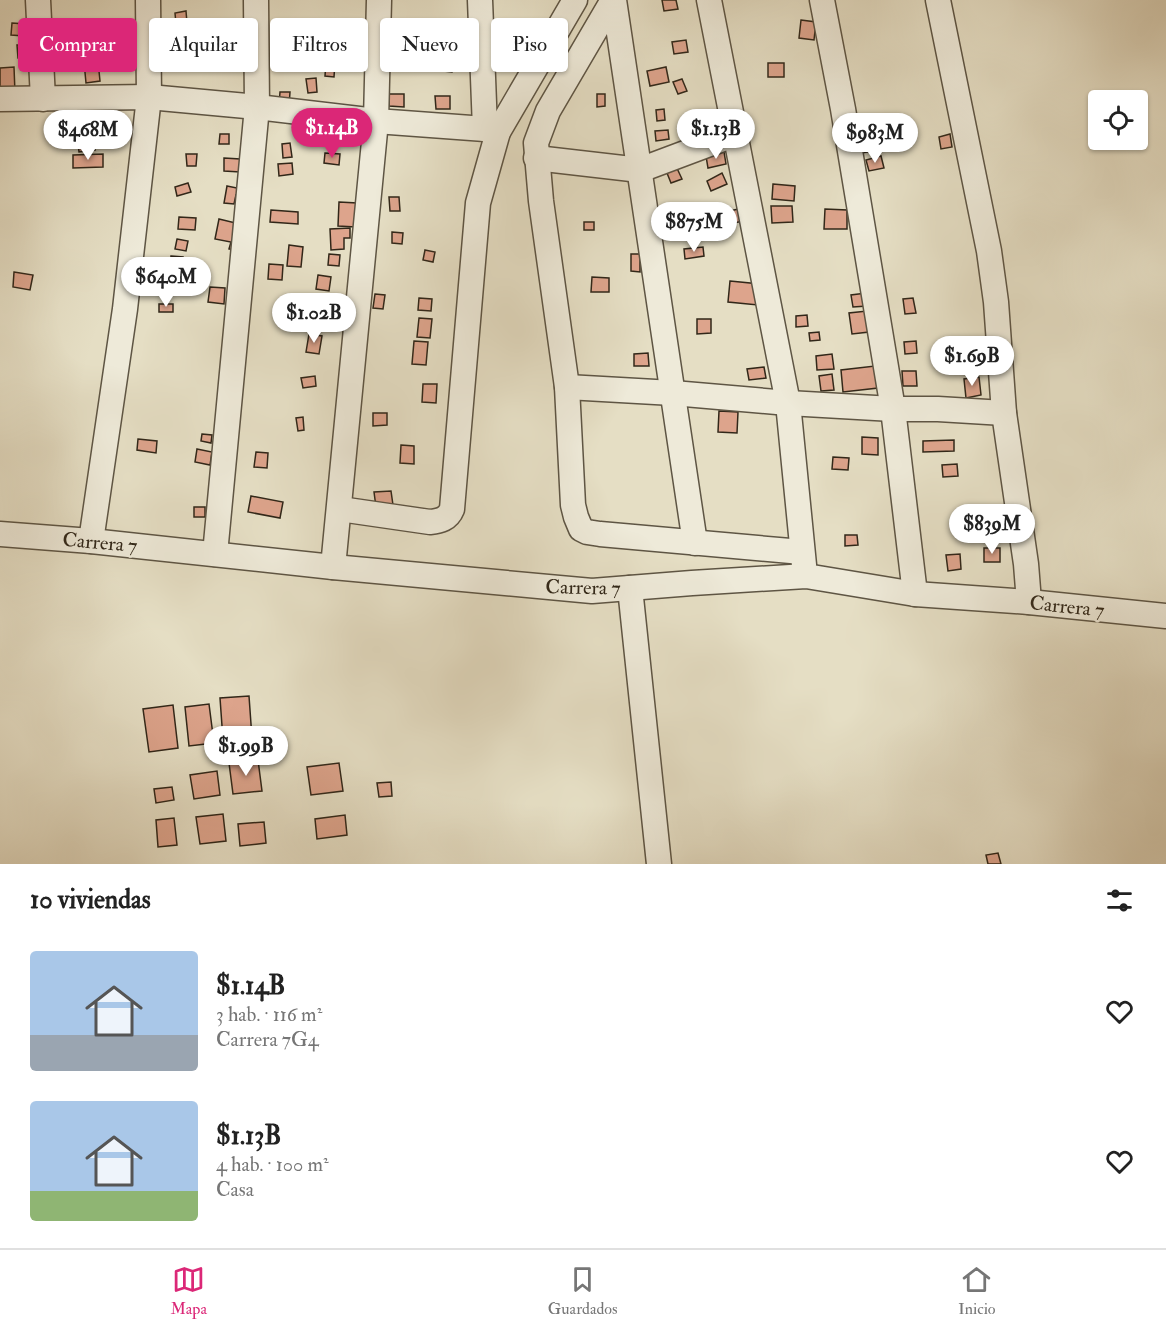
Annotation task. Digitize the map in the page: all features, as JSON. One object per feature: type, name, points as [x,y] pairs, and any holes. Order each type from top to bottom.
[{"type":"street","points":[[38,0],[43,99]]},
{"type":"street","points":[[91,541],[125,309],[149,97],[148,0]]},
{"type":"street","points":[[215,554],[257,107],[256,0]]},
{"type":"street","points":[[333,567],[376,122],[379,0]]},
{"type":"street","points":[[340,509],[430,522],[440,521],[449,516],[452,509],[475,228],[491,130],[480,0]]},
{"type":"street","points":[[491,130],[575,0]]},
{"type":"street","points":[[614,0],[548,111],[536,142],[536,158],[567,387],[573,505],[576,517],[581,529],[600,534],[802,552]]},
{"type":"street","points":[[614,0],[695,543]]},
{"type":"street","points":[[709,0],[788,403],[806,576]]},
{"type":"street","points":[[822,0],[843,109],[893,409],[915,594]]},
{"type":"street","points":[[938,0],[989,251],[996,302],[1004,413],[1026,564],[1029,602]]},
{"type":"street","points":[[0,99],[149,97],[257,107],[376,122],[491,130]]},
{"type":"street","points":[[536,158],[639,170],[736,134]]},
{"type":"street","points":[[567,387],[788,403],[1004,413]]},
{"type":"street","name":"Carrera 7","points":[[0,534],[592,591],[806,576],[915,594],[1029,602],[1166,616]]},
{"type":"street","points":[[630,588],[659,864]]},
{"type":"building","points":[[662,0],[676,0],[678,9],[664,11]]},
{"type":"building","points":[[186,11],[187,18],[175,18],[175,13]]},
{"type":"building","points":[[801,20],[816,22],[814,40],[799,38]]},
{"type":"building","points":[[12,23],[18,23],[18,36],[11,35]]},
{"type":"building","points":[[686,40],[688,52],[674,54],[672,42]]},
{"type":"building","points":[[768,63],[784,63],[784,77],[768,77]]},
{"type":"building","points":[[14,67],[15,93],[0,93],[0,68]]},
{"type":"building","points":[[666,67],[669,82],[650,86],[647,71]]},
{"type":"building","points":[[85,72],[99,72],[100,81],[86,83]]},
{"type":"building","points":[[325,72],[334,72],[334,77],[325,76]]},
{"type":"building","points":[[316,78],[317,92],[308,93],[306,79]]},
{"type":"building","points":[[682,79],[687,91],[678,94],[673,82]]},
{"type":"building","points":[[280,92],[290,92],[289,106],[279,105]]},
{"type":"building","points":[[389,94],[404,94],[404,107],[389,106]]},
{"type":"building","points":[[597,94],[605,94],[605,106],[597,107]]},
{"type":"building","points":[[435,96],[450,96],[450,109],[436,109]]},
{"type":"building","points":[[664,109],[665,120],[657,121],[656,110]]},
{"type":"building","points":[[668,130],[669,139],[656,141],[655,131]]},
{"type":"building","points":[[220,134],[229,134],[229,144],[219,144]]},
{"type":"building","points":[[950,134],[952,147],[941,149],[939,137]]},
{"type":"building","points":[[877,135],[880,150],[862,153],[859,138]]},
{"type":"building","points":[[94,142],[95,150],[79,152],[78,144]]},
{"type":"building","points":[[290,143],[292,157],[283,158],[282,144]]},
{"type":"building","points":[[724,152],[726,164],[708,168],[706,156]]},
{"type":"building","points":[[325,153],[340,154],[339,165],[324,163]]},
{"type":"building","points":[[103,154],[103,167],[73,168],[73,155]]},
{"type":"building","points":[[186,154],[197,154],[196,166],[187,166]]},
{"type":"building","points":[[881,156],[884,168],[869,171],[866,160]]},
{"type":"building","points":[[224,158],[240,159],[240,172],[224,171]]},
{"type":"building","points":[[292,163],[293,174],[279,176],[278,164]]},
{"type":"building","points":[[675,164],[682,179],[671,183],[665,168]]},
{"type":"building","points":[[722,173],[727,184],[711,191],[707,181]]},
{"type":"building","points":[[188,183],[191,192],[177,196],[175,187]]},
{"type":"building","points":[[773,184],[795,186],[794,201],[772,199]]},
{"type":"building","points":[[227,186],[242,189],[241,196],[236,195],[234,204],[224,203]]},
{"type":"building","points":[[389,197],[399,197],[400,211],[390,211]]},
{"type":"building","points":[[339,202],[357,203],[356,227],[338,226]]},
{"type":"building","points":[[771,206],[792,206],[793,222],[772,223]]},
{"type":"building","points":[[743,208],[745,221],[727,224],[725,212]]},
{"type":"building","points":[[825,209],[847,210],[847,229],[824,229]]},
{"type":"building","points":[[271,210],[298,212],[298,224],[270,222]]},
{"type":"building","points":[[689,210],[691,220],[679,223],[677,213]]},
{"type":"building","points":[[179,217],[196,218],[195,230],[178,229]]},
{"type":"building","points":[[219,219],[244,225],[239,251],[229,249],[231,242],[215,239]]},
{"type":"building","points":[[584,222],[594,222],[594,230],[584,230]]},
{"type":"building","points":[[350,228],[350,238],[344,238],[344,249],[331,250],[330,229]]},
{"type":"building","points":[[392,232],[403,233],[402,244],[392,243]]},
{"type":"building","points":[[177,239],[188,241],[186,251],[175,249]]},
{"type":"building","points":[[289,245],[303,247],[301,267],[287,266]]},
{"type":"building","points":[[703,247],[704,256],[685,259],[684,249]]},
{"type":"building","points":[[425,250],[435,252],[433,262],[423,260]]},
{"type":"building","points":[[329,254],[340,255],[339,266],[328,265]]},
{"type":"building","points":[[631,254],[640,254],[640,272],[631,271]]},
{"type":"building","points":[[171,256],[183,257],[181,275],[170,273]]},
{"type":"building","points":[[269,264],[283,265],[282,280],[268,279]]},
{"type":"building","points":[[14,272],[33,275],[30,290],[13,287]]},
{"type":"building","points":[[318,275],[331,277],[329,291],[316,289]]},
{"type":"building","points":[[592,277],[609,278],[609,292],[591,292]]},
{"type":"building","points":[[730,281],[760,284],[758,305],[728,302]]},
{"type":"building","points":[[210,287],[225,288],[224,304],[208,302]]},
{"type":"building","points":[[866,293],[867,306],[853,307],[851,295]]},
{"type":"building","points":[[375,294],[385,295],[383,309],[373,308]]},
{"type":"building","points":[[315,295],[325,297],[323,307],[313,305]]},
{"type":"building","points":[[419,298],[432,299],[431,311],[418,310]]},
{"type":"building","points":[[913,298],[916,313],[905,314],[903,299]]},
{"type":"building","points":[[159,304],[173,304],[173,312],[159,312]]},
{"type":"building","points":[[867,311],[869,332],[852,334],[849,313]]},
{"type":"building","points":[[807,315],[808,326],[796,327],[796,316]]},
{"type":"building","points":[[419,318],[432,319],[430,338],[417,337]]},
{"type":"building","points":[[697,319],[711,319],[711,333],[697,334]]},
{"type":"building","points":[[819,332],[820,340],[810,341],[809,333]]},
{"type":"building","points":[[309,334],[322,336],[319,354],[306,352]]},
{"type":"building","points":[[414,341],[428,342],[426,365],[412,364]]},
{"type":"building","points":[[916,341],[917,353],[905,354],[904,342]]},
{"type":"building","points":[[648,353],[649,366],[634,366],[634,354]]},
{"type":"building","points":[[832,354],[834,369],[817,370],[816,356]]},
{"type":"building","points":[[875,366],[878,388],[843,392],[841,370]]},
{"type":"building","points":[[764,367],[766,378],[749,380],[747,369]]},
{"type":"building","points":[[902,371],[916,371],[917,386],[903,386]]},
{"type":"building","points":[[832,374],[834,390],[821,391],[819,376]]},
{"type":"building","points":[[315,376],[316,386],[303,388],[301,378]]},
{"type":"building","points":[[979,377],[981,395],[966,398],[964,379]]},
{"type":"building","points":[[423,384],[437,384],[436,403],[422,402]]},
{"type":"building","points":[[719,411],[738,412],[737,433],[718,432]]},
{"type":"building","points":[[373,413],[387,413],[387,425],[373,426]]},
{"type":"building","points":[[303,417],[304,430],[298,431],[296,418]]},
{"type":"building","points":[[202,434],[212,435],[211,443],[201,441]]},
{"type":"building","points":[[862,437],[878,438],[878,455],[862,454]]},
{"type":"building","points":[[138,439],[157,441],[156,453],[137,450]]},
{"type":"building","points":[[954,440],[954,451],[923,452],[923,441]]},
{"type":"building","points":[[401,445],[414,446],[414,464],[400,463]]},
{"type":"building","points":[[197,449],[212,452],[210,465],[195,462]]},
{"type":"building","points":[[256,452],[268,453],[267,468],[254,467]]},
{"type":"building","points":[[833,457],[849,458],[848,470],[832,469]]},
{"type":"building","points":[[957,464],[958,476],[943,477],[942,465]]},
{"type":"building","points":[[391,491],[393,505],[376,507],[374,492]]},
{"type":"building","points":[[251,496],[283,502],[280,518],[248,512]]},
{"type":"building","points":[[194,507],[205,507],[205,517],[194,517]]},
{"type":"building","points":[[845,535],[857,535],[858,545],[845,546]]},
{"type":"building","points":[[984,548],[1000,548],[1000,562],[984,562]]},
{"type":"building","points":[[960,554],[961,569],[948,571],[946,555]]},
{"type":"building","points":[[249,696],[252,738],[223,740],[220,698]]},
{"type":"building","points":[[209,704],[214,743],[189,746],[185,707]]},
{"type":"building","points":[[173,705],[178,748],[149,752],[143,709]]},
{"type":"building","points":[[258,760],[262,791],[233,794],[229,763]]},
{"type":"building","points":[[339,763],[343,791],[311,795],[307,767]]},
{"type":"building","points":[[217,771],[220,795],[194,799],[190,775]]},
{"type":"building","points":[[391,782],[392,796],[379,797],[377,783]]},
{"type":"building","points":[[172,787],[174,800],[156,803],[154,789]]},
{"type":"building","points":[[223,814],[226,841],[200,844],[196,817]]},
{"type":"building","points":[[345,815],[347,835],[317,839],[315,819]]},
{"type":"building","points":[[174,818],[177,845],[158,847],[156,820]]},
{"type":"building","points":[[264,822],[266,843],[240,846],[238,824]]},
{"type":"building","points":[[998,853],[1001,864],[988,864],[986,855]]}]
